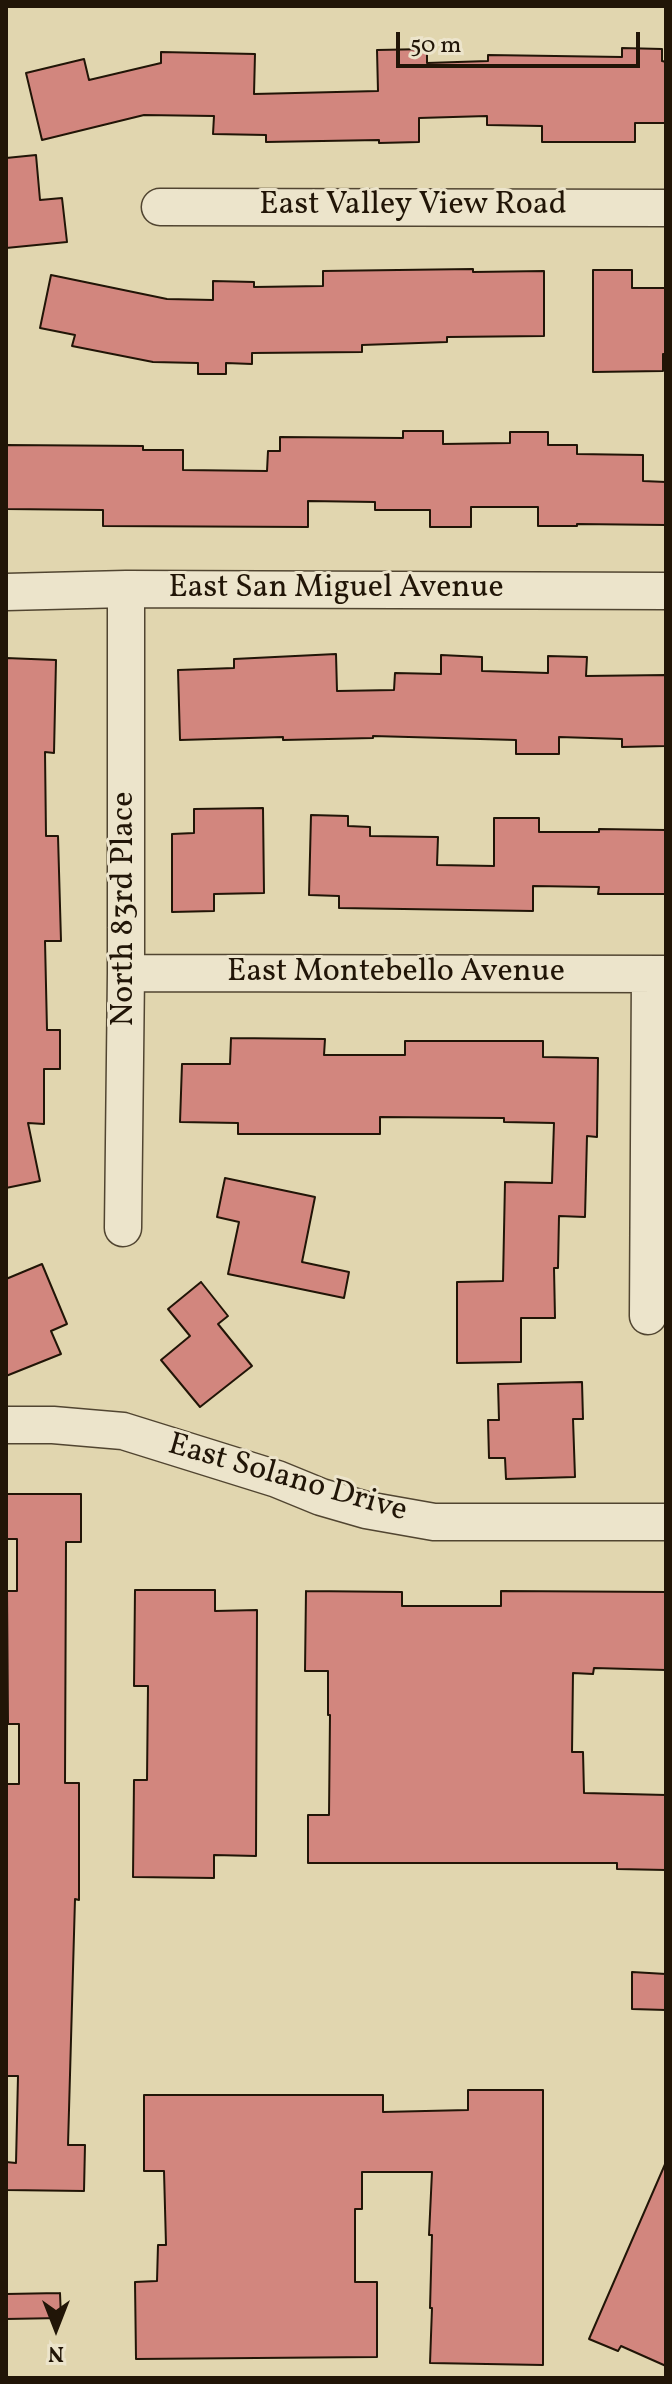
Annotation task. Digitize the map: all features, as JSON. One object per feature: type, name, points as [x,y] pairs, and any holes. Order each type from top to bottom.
[{"type":"street","name":"East Valley View Road","points":[[160,207],[666,208]]},
{"type":"street","name":"East San Miguel Avenue","points":[[6,592],[126,589],[666,591]]},
{"type":"street","name":"North 83rd Place","points":[[123,1228],[126,589]]},
{"type":"street","name":"East Montebello Avenue","points":[[126,973],[658,974]]},
{"type":"street","points":[[648,1316],[658,974]]},
{"type":"street","name":"East Solano Drive","points":[[6,1425],[53,1425],[123,1431],[277,1479],[321,1497],[366,1510],[434,1522],[666,1522]]},
{"type":"building","points":[[622,48],[662,49],[662,61],[666,62],[666,123],[635,123],[635,142],[542,142],[542,126],[487,125],[487,116],[419,118],[419,142],[266,142],[266,135],[213,134],[214,116],[144,115],[42,140],[26,73],[84,59],[89,80],[161,63],[161,52],[255,54],[254,94],[378,91],[377,50],[427,49],[427,63],[488,61],[488,55],[622,57]]},
{"type":"building","points":[[36,155],[40,200],[62,198],[67,242],[6,248],[6,158]]},
{"type":"building","points":[[473,269],[473,272],[544,271],[544,336],[447,337],[447,342],[362,345],[362,352],[252,353],[252,364],[226,363],[226,374],[198,374],[198,363],[153,362],[72,346],[75,335],[40,328],[51,275],[167,299],[213,300],[213,281],[254,282],[254,287],[323,286],[323,271]]},
{"type":"building","points":[[593,270],[632,270],[632,288],[666,288],[663,371],[593,372]]},
{"type":"building","points":[[403,431],[443,431],[443,444],[510,443],[510,432],[548,432],[548,445],[577,445],[577,454],[643,455],[643,481],[666,482],[666,525],[538,526],[538,507],[471,507],[471,527],[430,527],[430,510],[375,510],[375,502],[308,501],[308,527],[103,526],[103,510],[6,509],[6,445],[143,446],[143,450],[183,450],[183,470],[267,471],[268,451],[280,451],[280,437],[403,438]]},
{"type":"building","points":[[336,654],[337,691],[394,690],[395,673],[441,674],[441,655],[482,657],[482,671],[548,673],[548,656],[587,657],[586,676],[666,675],[666,746],[622,747],[622,739],[559,737],[559,754],[516,754],[516,740],[373,736],[180,740],[178,670],[234,668],[234,659]]},
{"type":"building","points":[[6,658],[56,660],[54,753],[45,752],[46,836],[58,836],[61,941],[45,941],[47,1030],[60,1030],[60,1069],[44,1069],[44,1124],[28,1123],[40,1181],[6,1188]]},
{"type":"building","points":[[263,808],[264,893],[214,894],[214,911],[172,912],[172,834],[194,833],[194,809]]},
{"type":"building","points":[[311,815],[348,816],[348,826],[370,827],[370,836],[438,837],[437,865],[494,866],[494,818],[539,818],[539,832],[666,830],[666,894],[598,894],[599,887],[533,886],[533,911],[339,908],[339,896],[309,895]]},
{"type":"building","points":[[231,1038],[325,1039],[324,1055],[405,1055],[405,1041],[543,1041],[543,1057],[598,1058],[597,1137],[587,1136],[585,1217],[559,1216],[558,1268],[554,1268],[555,1318],[521,1318],[521,1362],[457,1363],[457,1282],[503,1281],[505,1182],[552,1183],[554,1123],[504,1122],[504,1118],[380,1117],[380,1134],[238,1134],[238,1123],[180,1122],[182,1064],[230,1064]]},
{"type":"building","points":[[225,1178],[315,1197],[302,1262],[349,1272],[344,1298],[228,1274],[239,1222],[217,1217]]},
{"type":"building","points":[[42,1264],[67,1324],[51,1331],[61,1354],[6,1376],[6,1279]]},
{"type":"building","points":[[201,1282],[228,1316],[218,1324],[252,1366],[200,1407],[161,1360],[190,1336],[168,1309]]},
{"type":"building","points":[[582,1382],[583,1419],[573,1419],[575,1477],[506,1479],[505,1458],[489,1458],[488,1420],[499,1420],[498,1384]]},
{"type":"building","points":[[6,1494],[81,1494],[81,1542],[66,1542],[65,1783],[79,1783],[79,1900],[75,1899],[68,2145],[85,2145],[84,2191],[6,2190],[6,2162],[16,2163],[18,2076],[6,2076],[6,1784],[19,1784],[19,1724],[8,1724],[7,1591],[17,1591],[17,1539],[6,1539]]},
{"type":"building","points":[[135,1590],[215,1590],[215,1611],[257,1610],[256,1856],[214,1855],[214,1878],[133,1877],[134,1780],[147,1780],[148,1686],[134,1686]]},
{"type":"building","points":[[306,1591],[402,1592],[402,1606],[501,1606],[501,1591],[666,1592],[666,1670],[594,1668],[593,1674],[573,1673],[572,1752],[583,1752],[584,1793],[666,1795],[666,1870],[617,1869],[617,1863],[308,1863],[308,1815],[329,1815],[330,1715],[328,1671],[305,1671]]},
{"type":"building","points":[[632,1972],[666,1974],[666,2010],[632,2009]]},
{"type":"building","points":[[468,2090],[543,2090],[543,2365],[430,2363],[432,2172],[362,2172],[362,2209],[355,2209],[355,2282],[377,2282],[377,2357],[136,2359],[135,2282],[157,2281],[158,2245],[166,2245],[164,2171],[144,2171],[144,2095],[383,2095],[383,2112],[468,2110]]},
{"type":"building","points":[[666,2162],[666,2366],[621,2346],[618,2351],[589,2339]]},
{"type":"building","points":[[60,2293],[61,2318],[6,2319],[6,2294]]}]
